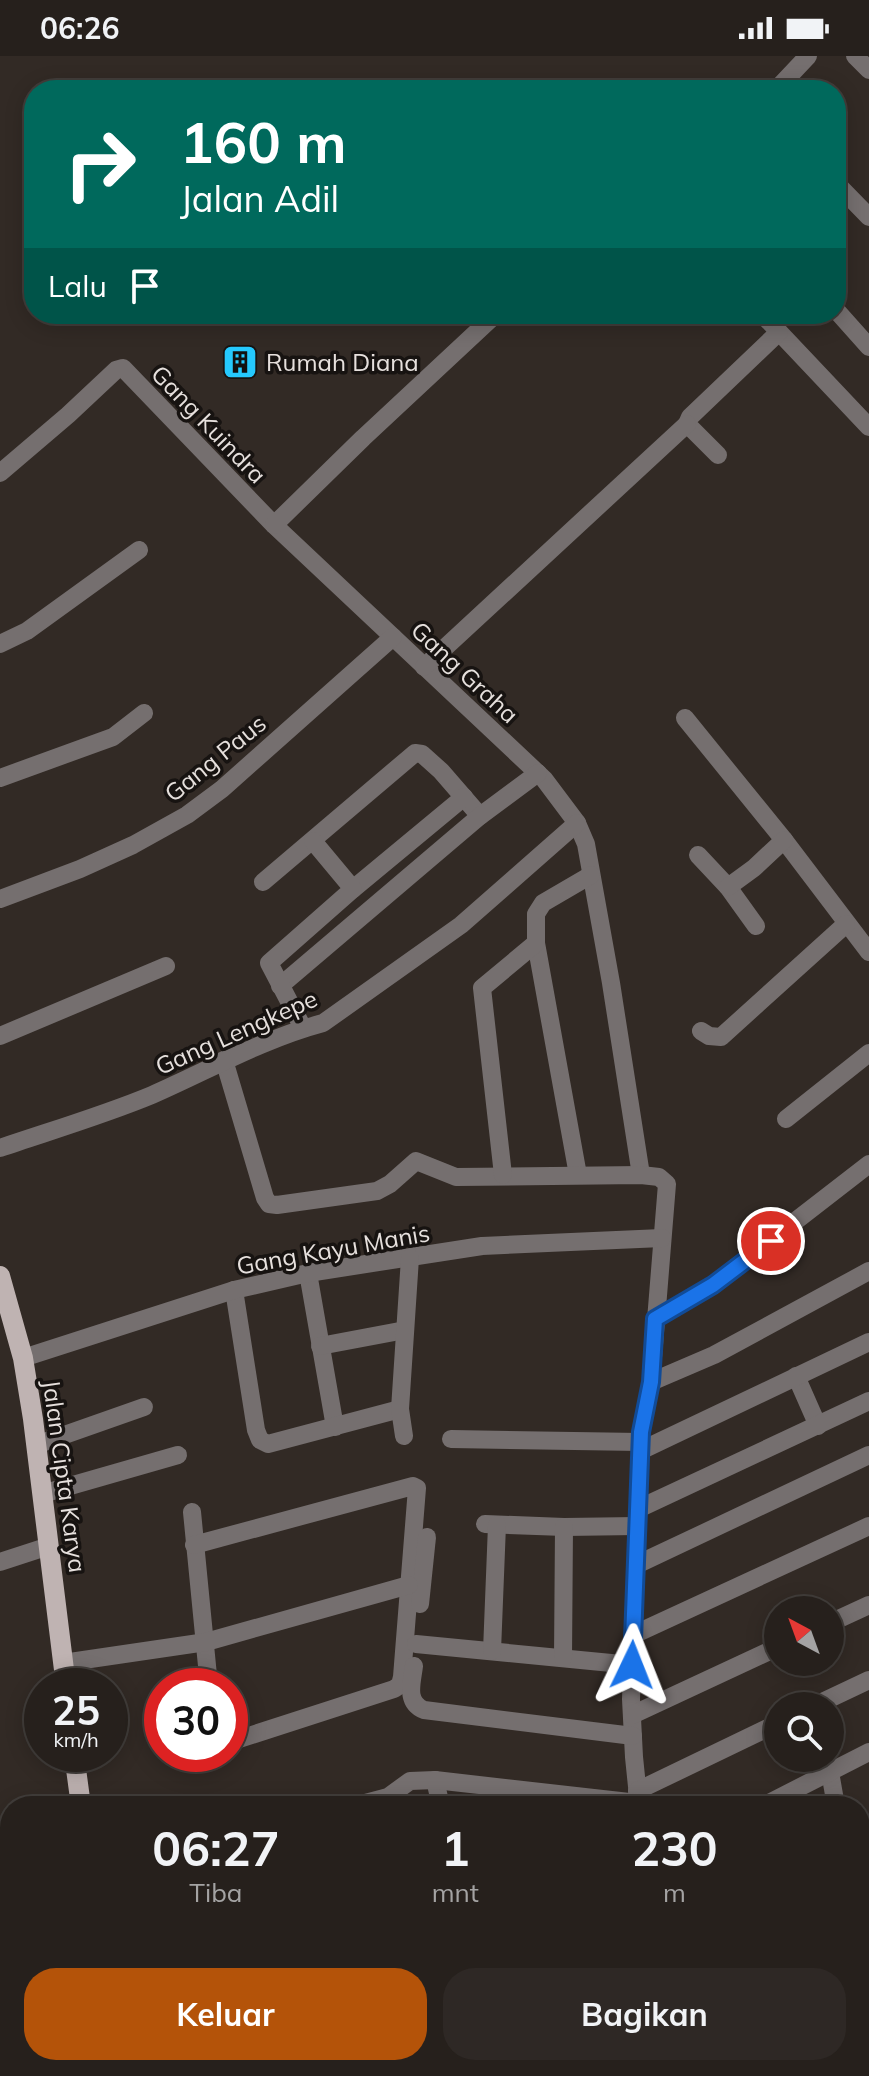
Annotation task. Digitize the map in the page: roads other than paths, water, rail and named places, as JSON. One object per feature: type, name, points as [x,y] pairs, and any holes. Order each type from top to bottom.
[{"type":"main road","name":"Jalan Cipta Karya","points":[[0,1276],[23,1358],[64,1668]]},
{"type":"main road","points":[[76,1772],[80,1796]]},
{"type":"street","points":[[785,80],[808,56]]},
{"type":"street","points":[[855,56],[869,70]]},
{"type":"street","points":[[846,193],[869,217]]},
{"type":"street","points":[[846,321],[869,347]]},
{"type":"street","points":[[274,525],[485,324]]},
{"type":"street","points":[[771,324],[869,427]]},
{"type":"street","points":[[424,667],[687,424],[690,417],[779,332]]},
{"type":"street","name":"Gang Kuindra","points":[[0,473],[116,370],[123,368],[274,525]]},
{"type":"street","points":[[687,424],[718,455]]},
{"type":"street","name":"Gang Graha","points":[[274,525],[538,773],[577,823],[586,844],[641,1175]]},
{"type":"street","points":[[0,644],[27,631],[139,550]]},
{"type":"street","name":"Gang Paus","points":[[0,899],[80,869],[133,845],[187,815],[232,781],[393,637]]},
{"type":"street","points":[[0,778],[113,737],[144,713]]},
{"type":"street","points":[[685,718],[784,840],[869,952]]},
{"type":"street","points":[[263,882],[415,753],[422,754],[431,762],[480,816]]},
{"type":"street","points":[[280,986],[480,816],[538,773]]},
{"type":"street","points":[[303,1028],[269,963],[464,797]]},
{"type":"street","name":"Gang Lengkepe","points":[[0,1148],[151,1095],[224,1060],[323,1023],[461,925],[577,823]]},
{"type":"street","points":[[728,887],[784,840]]},
{"type":"street","points":[[313,841],[353,889]]},
{"type":"street","points":[[698,855],[728,887],[756,926]]},
{"type":"street","points":[[578,1175],[536,943],[536,914],[543,903],[591,875]]},
{"type":"street","points":[[701,1031],[709,1036],[721,1037],[846,924]]},
{"type":"street","points":[[503,1175],[482,988],[536,943]]},
{"type":"street","points":[[0,1036],[166,966]]},
{"type":"street","points":[[786,1119],[869,1053]]},
{"type":"street","points":[[224,1060],[269,1204],[377,1191],[416,1161],[456,1177],[641,1175],[659,1177],[667,1184],[651,1382],[640,1446],[632,1665],[638,1796]]},
{"type":"street","points":[[655,1319],[713,1285],[869,1164]]},
{"type":"street","name":"Gang Kayu Manis","points":[[23,1358],[234,1290],[308,1273],[482,1246],[662,1238]]},
{"type":"street","points":[[404,1436],[400,1409],[410,1258]]},
{"type":"street","points":[[651,1382],[714,1355],[869,1271]]},
{"type":"street","points":[[308,1273],[335,1427]]},
{"type":"street","points":[[234,1290],[260,1440],[268,1444],[400,1409]]},
{"type":"street","points":[[320,1346],[405,1330]]},
{"type":"street","points":[[451,1439],[640,1446],[869,1342]]},
{"type":"street","points":[[796,1376],[818,1426]]},
{"type":"street","points":[[492,1651],[491,1525],[564,1527],[638,1518],[869,1401]]},
{"type":"street","points":[[36,1445],[144,1407]]},
{"type":"street","points":[[42,1494],[178,1455]]},
{"type":"street","points":[[636,1565],[869,1455]]},
{"type":"street","points":[[194,1545],[413,1486],[417,1488],[400,1685],[248,1736]]},
{"type":"street","points":[[192,1512],[208,1668]]},
{"type":"street","points":[[633,1635],[869,1526]]},
{"type":"street","points":[[563,1658],[564,1527]]},
{"type":"street","points":[[427,1537],[412,1687],[416,1707],[633,1736]]},
{"type":"street","points":[[0,1562],[49,1546]]},
{"type":"street","points":[[63,1663],[206,1642],[409,1585]]},
{"type":"street","points":[[844,1617],[869,1605]]},
{"type":"street","points":[[416,1644],[632,1665]]},
{"type":"street","points":[[632,1715],[764,1654]]},
{"type":"street","points":[[844,1692],[869,1680]]},
{"type":"street","points":[[645,1796],[764,1731]]},
{"type":"street","points":[[844,1765],[869,1752]]},
{"type":"street","points":[[783,1796],[830,1772],[834,1796]]},
{"type":"street","points":[[389,1796],[410,1781],[435,1780],[525,1796]]},
{"type":"street","points":[[435,1780],[439,1796]]},
{"type":"place","name":"Rumah Diana","points":[[240,362]]}]
